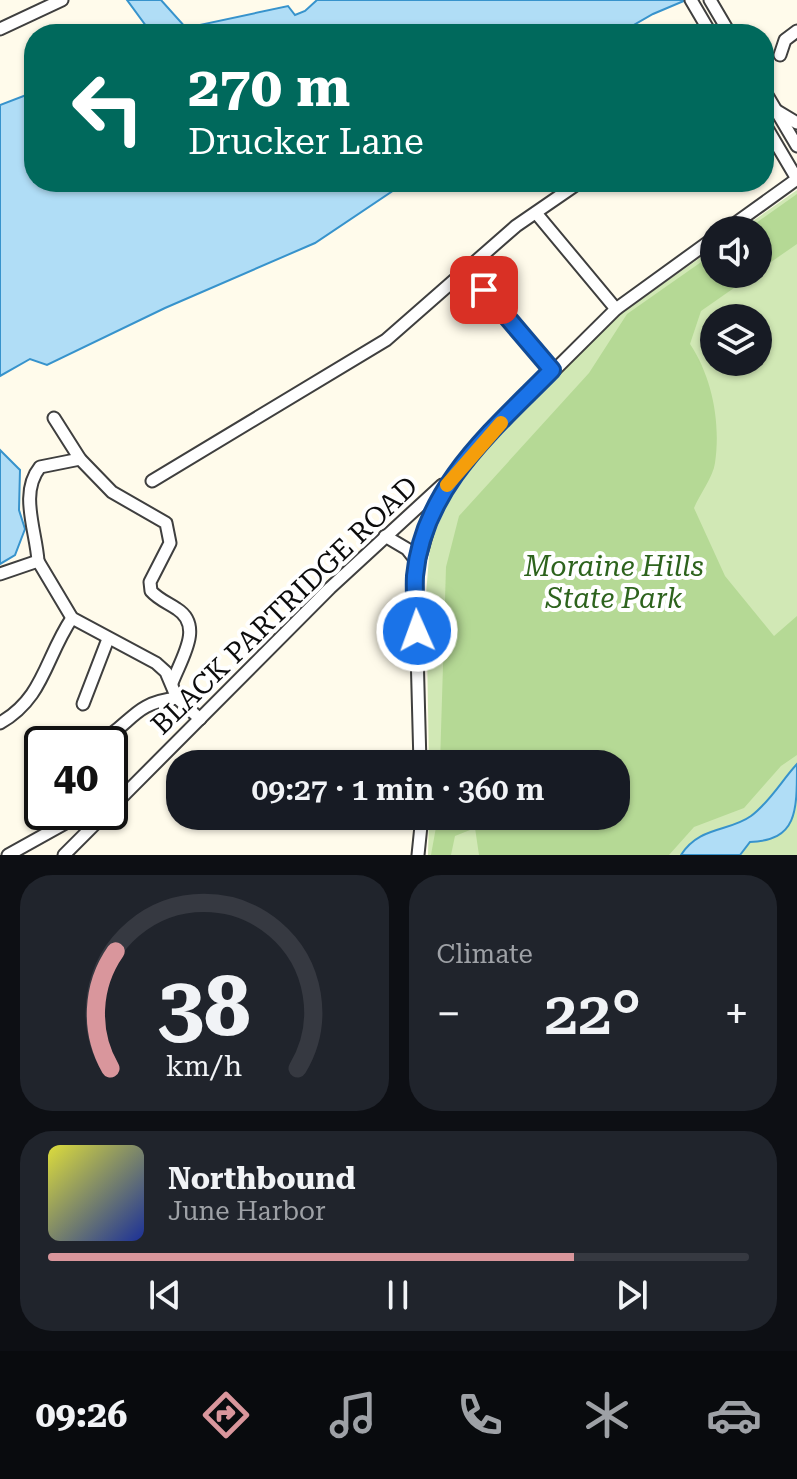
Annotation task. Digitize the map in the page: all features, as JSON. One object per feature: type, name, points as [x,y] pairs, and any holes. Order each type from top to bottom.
[{"type":"street","points":[[0,29],[47,3],[62,0]]},
{"type":"street","points":[[691,0],[705,24]]},
{"type":"street","points":[[710,0],[724,24]]},
{"type":"street","points":[[780,55],[785,40],[797,31]]},
{"type":"street","points":[[774,107],[797,146]]},
{"type":"street","points":[[776,110],[797,123]]},
{"type":"street","points":[[745,216],[797,179],[774,140]]},
{"type":"street","points":[[152,481],[386,340],[516,226],[566,192]]},
{"type":"street","points":[[536,213],[616,309]]},
{"type":"street","points":[[420,750],[418,563],[436,501],[457,471],[552,370],[616,309],[700,248]]},
{"type":"street","points":[[467,270],[552,370]]},
{"type":"street","points":[[54,418],[80,459],[112,492],[166,523],[170,543],[150,582],[151,591],[180,610],[190,622],[191,635],[172,683]]},
{"type":"street","points":[[80,459],[40,467],[31,477],[28,490],[38,561],[72,618],[156,663],[172,683],[177,698],[200,719]]},
{"type":"street","name":"BLACK PARTRIDGE ROAD","points":[[128,790],[385,536],[457,471]]},
{"type":"street","points":[[385,536],[407,549],[418,563]]},
{"type":"street","points":[[0,574],[38,561]]},
{"type":"street","points":[[0,723],[29,701],[72,618]]},
{"type":"street","points":[[83,704],[108,639]]},
{"type":"street","points":[[124,726],[139,708],[152,701],[177,698]]},
{"type":"street","points":[[8,855],[48,830]]},
{"type":"street","points":[[82,830],[85,834]]},
{"type":"street","name":"BLACK PARTRIDGE ROAD","points":[[64,855],[89,830]]},
{"type":"street","points":[[418,855],[421,830]]},
{"type":"green space","name":"Moraine Hills State Park","points":[[797,190],[797,855],[428,855],[429,830],[630,830],[630,750],[429,750],[426,595],[430,544],[448,502],[480,456],[616,317],[700,258],[700,288],[772,288],[772,216],[760,216]]},
{"type":"green space","points":[[797,194],[797,244],[772,261],[772,216],[766,216]]},
{"type":"green space","name":"Moraine Hills State Park","points":[[700,263],[700,288],[734,288],[711,304],[700,304],[700,314],[690,344],[700,362],[700,376],[706,376],[709,385],[717,432],[714,468],[694,508],[725,576],[774,636],[797,616],[797,755],[781,766],[744,808],[694,827],[669,855],[479,855],[475,830],[630,830],[630,750],[440,750],[446,567],[459,516],[589,373],[627,314]]},
{"type":"green space","name":"Moraine Hills State Park","points":[[435,830],[470,830],[455,836],[451,855],[431,855]]},
{"type":"water","points":[[127,0],[161,0],[182,24],[145,24]]},
{"type":"water","points":[[317,0],[686,0],[636,24],[205,24],[288,6],[295,15]]},
{"type":"water","points":[[24,96],[24,192],[391,192],[315,243],[165,308],[47,365],[30,359],[0,376],[0,105]]},
{"type":"water","points":[[0,450],[20,470],[19,510],[25,529],[15,555],[0,564]]},
{"type":"water","points":[[797,764],[795,810],[786,829],[766,840],[750,842],[740,855],[681,855],[696,839],[751,816]]},
{"type":"slow traffic","points":[[447,485],[501,423]]},
{"type":"route","points":[[417,631],[415,575],[436,501],[486,438],[552,370],[484,290]]}]
